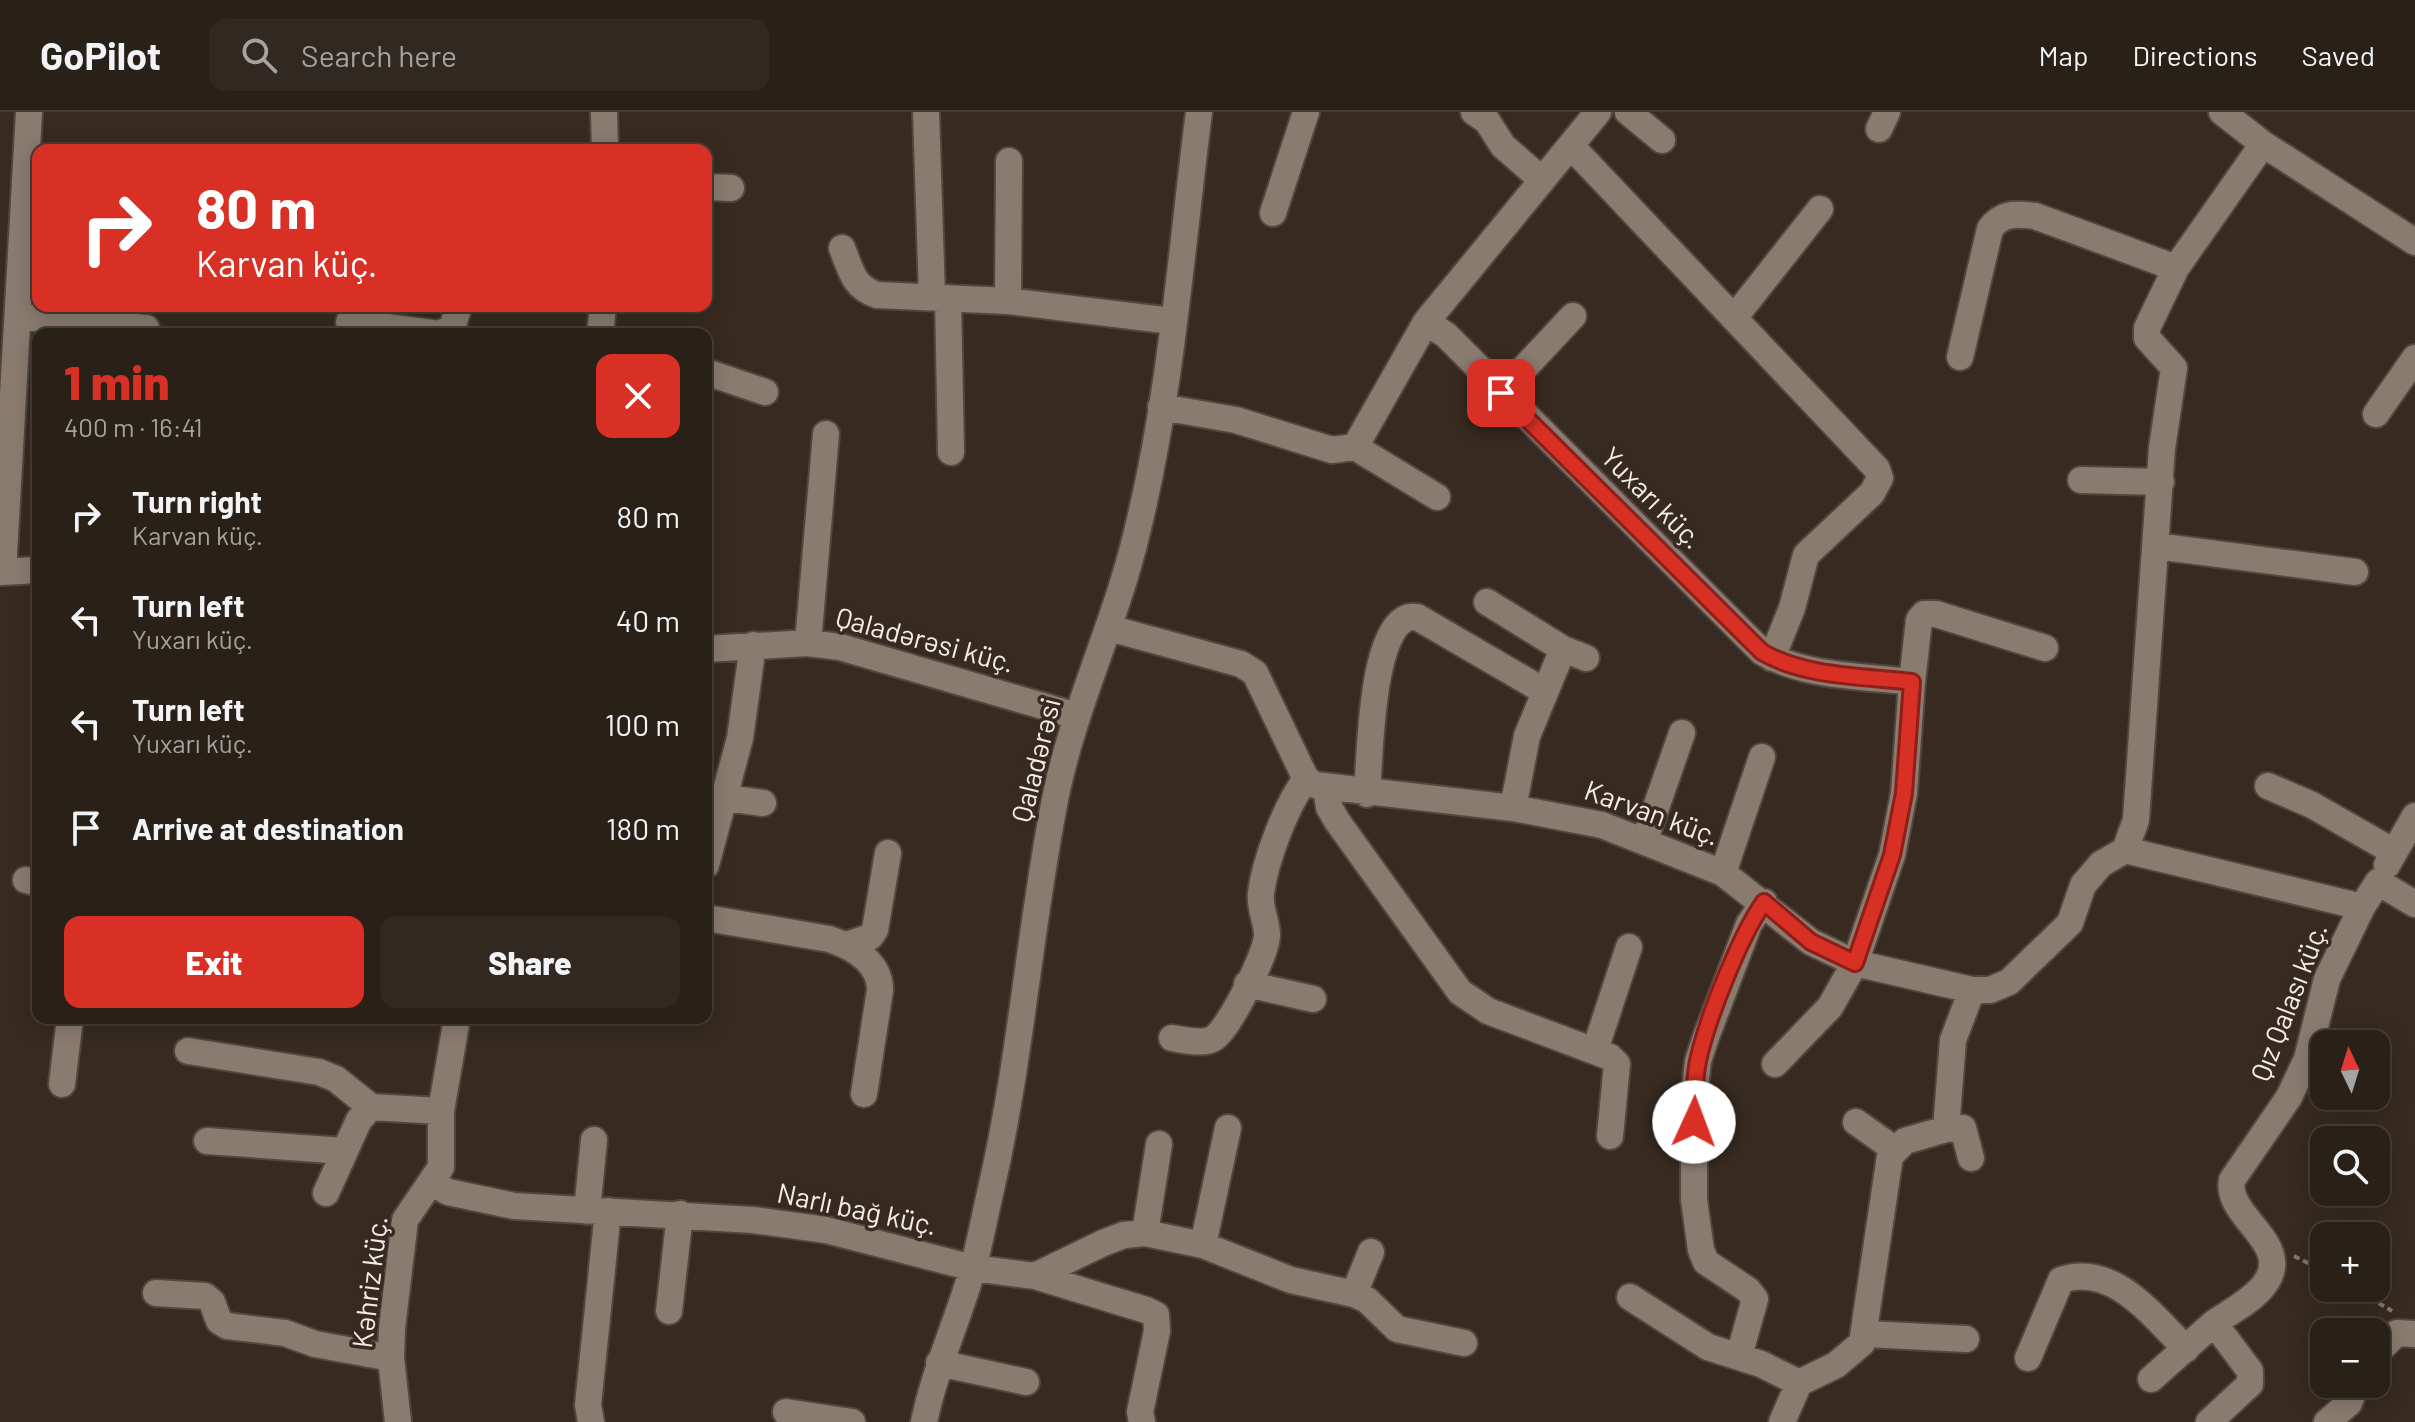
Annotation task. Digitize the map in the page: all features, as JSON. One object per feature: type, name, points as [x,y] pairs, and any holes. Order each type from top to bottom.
[{"type":"street","points":[[29,112],[32,144]]},
{"type":"street","points":[[604,112],[605,144]]},
{"type":"street","points":[[926,112],[951,452]]},
{"type":"street","name":"Qaladərəsi","points":[[924,1422],[939,1363],[973,1268],[1021,1039],[1053,810],[1077,716],[1109,628],[1137,536],[1161,407],[1199,112]]},
{"type":"street","points":[[1273,213],[1306,112]]},
{"type":"street","points":[[1474,112],[1487,121],[1503,146],[1542,180]]},
{"type":"street","points":[[1628,112],[1662,140]]},
{"type":"street","points":[[2222,112],[2263,144],[2415,242]]},
{"type":"street","points":[[1355,447],[1426,322],[1571,146],[1590,115]]},
{"type":"street","points":[[2263,144],[2176,268],[2147,328],[2147,338],[2174,368],[2162,448],[2136,820],[2125,850],[2362,907],[2415,816]]},
{"type":"street","points":[[1571,146],[1877,469],[1880,478],[1872,493],[1806,555],[1792,608],[1772,658]]},
{"type":"street","points":[[1008,301],[1009,161]]},
{"type":"street","points":[[32,166],[19,316],[6,404],[2,572],[32,570]]},
{"type":"street","points":[[1734,318],[1820,209]]},
{"type":"street","points":[[1960,357],[1990,229],[1998,218],[2013,214],[2035,216],[2176,268]]},
{"type":"street","points":[[842,248],[855,281],[862,290],[877,295],[1008,301],[1172,321]]},
{"type":"street","points":[[19,316],[146,328]]},
{"type":"street","points":[[1501,393],[1573,316]]},
{"type":"street","points":[[349,321],[397,328]]},
{"type":"street","name":"Yuxarı küç.","points":[[1426,322],[1446,335],[1762,652],[1772,658],[1820,670],[1912,682]]},
{"type":"street","points":[[2376,414],[2415,358]]},
{"type":"street","points":[[712,374],[765,392]]},
{"type":"street","points":[[1161,407],[1236,420],[1332,450],[1355,447],[1437,497]]},
{"type":"street","points":[[808,643],[826,434]]},
{"type":"street","points":[[2081,480],[2161,482]]},
{"type":"street","points":[[2156,546],[2355,572]]},
{"type":"street","points":[[1487,602],[1575,654],[1544,691],[1527,736],[1513,808]]},
{"type":"street","points":[[1775,1064],[1830,1007],[1855,963],[1892,855],[1904,793],[1919,620],[1924,614],[1936,614],[2045,648]]},
{"type":"street","points":[[1367,794],[1381,654],[1401,620],[1408,615],[1417,617],[1544,691]]},
{"type":"street","points":[[1109,628],[1241,664],[1255,673],[1337,821],[1460,992],[1488,1011],[1595,1050],[1617,1064],[1610,1136]]},
{"type":"street","name":"Qaladərəsi küç.","points":[[712,648],[808,643],[840,647],[1077,716]]},
{"type":"street","points":[[712,846],[727,798],[740,738],[753,645]]},
{"type":"street","points":[[1645,839],[1682,733]]},
{"type":"street","points":[[1723,873],[1762,757]]},
{"type":"street","points":[[1172,1038],[1206,1042],[1216,1037],[1247,984],[1264,952],[1267,936],[1261,891],[1285,816],[1316,784]]},
{"type":"street","name":"Karvan küç.","points":[[1316,784],[1367,794],[1513,808],[1576,819],[1645,839],[1723,873],[1764,902],[1811,942],[1855,963],[1972,990],[1990,990],[2009,982],[2070,923],[2083,885],[2092,874],[2125,850]]},
{"type":"street","points":[[2268,786],[2312,805],[2394,852]]},
{"type":"street","points":[[727,798],[763,803]]},
{"type":"street","points":[[846,945],[870,937],[875,930],[888,853]]},
{"type":"street","points":[[2378,882],[2415,904]]},
{"type":"street","points":[[1739,1356],[1755,1299],[1748,1290],[1706,1262],[1701,1250],[1694,1200],[1694,1097],[1698,1061],[1706,1037],[1749,924],[1764,902]]},
{"type":"street","name":"Qız Qalası küç.","points":[[2270,1250],[2235,1202],[2230,1191],[2232,1180],[2289,1097],[2307,1059],[2327,979],[2362,907]]},
{"type":"street","points":[[712,919],[846,945],[874,966],[880,978],[864,1094]]},
{"type":"street","points":[[1595,1050],[1629,947]]},
{"type":"street","points":[[1247,984],[1313,999]]},
{"type":"street","points":[[1946,1129],[1953,1040],[1972,990]]},
{"type":"street","points":[[62,1084],[69,1024]]},
{"type":"street","name":"Kəhriz küç.","points":[[398,1422],[391,1358],[405,1220],[413,1203],[432,1183],[441,1167],[441,1111],[456,1024]]},
{"type":"street","points":[[188,1051],[319,1072],[336,1079],[371,1107],[441,1111]]},
{"type":"street","points":[[326,1193],[359,1120],[371,1107]]},
{"type":"street","points":[[1856,1122],[1894,1149]]},
{"type":"street","points":[[1203,1245],[1228,1128]]},
{"type":"street","points":[[1782,1422],[1799,1383],[1854,1354],[1866,1334],[1894,1149],[1905,1141],[1946,1129],[1963,1128],[1971,1158]]},
{"type":"street","points":[[591,1422],[588,1405],[598,1211],[594,1140]]},
{"type":"street","points":[[207,1141],[344,1151]]},
{"type":"street","points":[[1145,1233],[1159,1144]]},
{"type":"street","name":"Narlı bağ küç.","points":[[432,1183],[448,1192],[499,1203],[680,1214],[826,1230],[973,1268],[1035,1276],[1156,1315],[1157,1331],[1140,1412],[1142,1422]]},
{"type":"street","points":[[669,1311],[680,1214]]},
{"type":"street","points":[[1035,1276],[1103,1243],[1124,1235],[1145,1233],[1203,1245],[1291,1280],[1354,1294],[1367,1300],[1397,1329],[1464,1343]]},
{"type":"street","points":[[2151,1379],[2214,1323],[2264,1286],[2270,1273],[2270,1250]]},
{"type":"street","points":[[1354,1294],[1371,1252]]},
{"type":"street","points":[[2028,1358],[2061,1280],[2074,1276],[2127,1290],[2186,1349]]},
{"type":"street","points":[[156,1293],[205,1296],[212,1302],[219,1321],[227,1326],[285,1333],[315,1344],[391,1358]]},
{"type":"street","points":[[1630,1297],[1695,1341],[1739,1356],[1799,1383]]},
{"type":"street","points":[[2209,1422],[2250,1384],[2250,1371],[2214,1323]]},
{"type":"street","points":[[1866,1334],[1966,1339]]},
{"type":"street","points":[[939,1363],[1026,1382]]},
{"type":"street","points":[[2327,1422],[2351,1398]]},
{"type":"street","points":[[786,1412],[852,1422]]},
{"type":"path","points":[[2270,1250],[2299,1257],[2310,1263]]},
{"type":"path","points":[[2380,1302],[2388,1306],[2406,1333]]},
{"type":"route","points":[[1501,393],[1762,652],[1781,662],[1820,670],[1912,682],[1904,793],[1892,855],[1855,963],[1811,942],[1764,902],[1749,924],[1698,1061],[1694,1122]]}]
